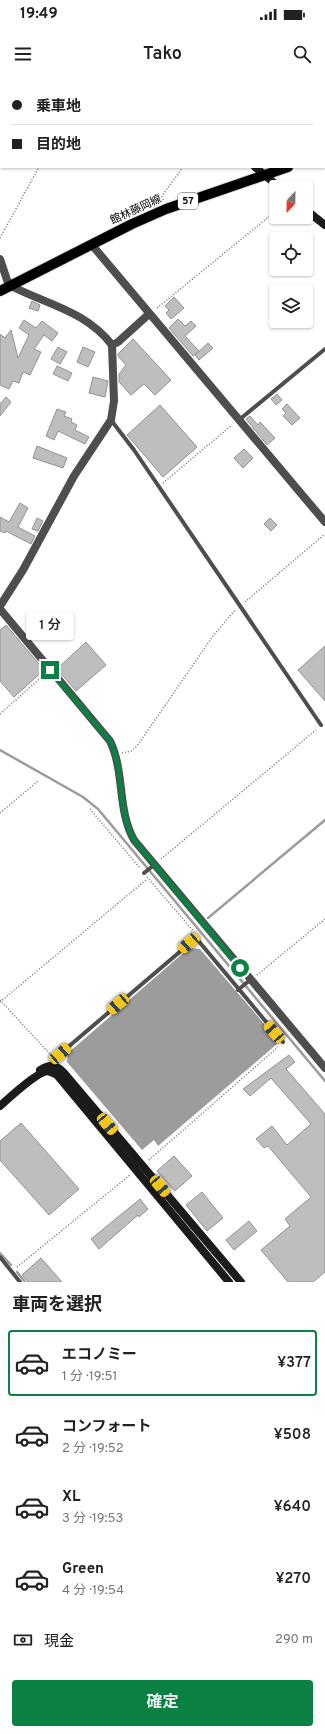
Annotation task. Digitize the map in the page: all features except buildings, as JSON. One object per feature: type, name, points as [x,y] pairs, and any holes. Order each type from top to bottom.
[{"type":"main road","name":"館林藤岡線","points":[[0,291],[132,224],[166,209],[285,168]]},
{"type":"street","points":[[255,168],[271,180]]},
{"type":"street","points":[[313,216],[325,225]]},
{"type":"street","points":[[92,245],[325,522]]},
{"type":"street","points":[[0,260],[6,280],[10,286],[73,312],[107,338],[112,345],[114,401],[111,420],[74,476],[23,570],[0,606]]},
{"type":"street","points":[[112,345],[118,342],[149,314]]},
{"type":"street","points":[[0,609],[50,670],[104,732],[116,753],[127,822],[134,840],[153,866],[249,981],[325,1068]]},
{"type":"street","points":[[32,1080],[41,1069],[53,1062],[64,1073],[241,1282]]},
{"type":"street","points":[[0,1106],[32,1080],[47,1071],[57,1075],[229,1282]]},
{"type":"lane","points":[[238,420],[325,349]]},
{"type":"lane","points":[[111,420],[159,487],[321,725]]},
{"type":"lane","points":[[145,872],[153,866]]},
{"type":"lane","points":[[53,1062],[196,938],[283,1042]]},
{"type":"lane","points":[[239,989],[249,981]]},
{"type":"lane","points":[[0,1257],[20,1282]]},
{"type":"path","points":[[0,238],[38,168]]},
{"type":"path","points":[[166,209],[162,196],[182,168]]},
{"type":"path","points":[[149,314],[269,216]]},
{"type":"path","points":[[159,487],[238,420]]},
{"type":"path","points":[[116,753],[131,751],[137,746],[213,636],[233,612],[325,534]]},
{"type":"path","points":[[0,714],[50,670]]},
{"type":"path","points":[[153,866],[321,725]]},
{"type":"path","points":[[0,812],[38,781]]},
{"type":"path","points":[[90,809],[145,872],[148,878],[194,933],[196,938]]},
{"type":"path","points":[[53,1062],[0,1001],[148,878]]},
{"type":"path","points":[[249,981],[289,950],[325,919]]},
{"type":"path","points":[[146,1163],[283,1042]]},
{"type":"path","points":[[12,1271],[132,1174]]},
{"type":"shaded area","points":[[189,948],[200,949],[278,1040],[277,1044],[158,1146],[154,1140],[142,1150],[67,1062],[68,1053]]},
{"type":"waterway","points":[[0,750],[83,797],[98,809],[325,1081]]},
{"type":"waterway","points":[[208,918],[325,820]]},
{"type":"waterway","points":[[0,1253],[11,1265]]},
{"type":"waterway","points":[[17,1272],[25,1282]]},
{"type":"route","points":[[50,670],[104,732],[116,753],[127,822],[134,840],[240,968]]}]
